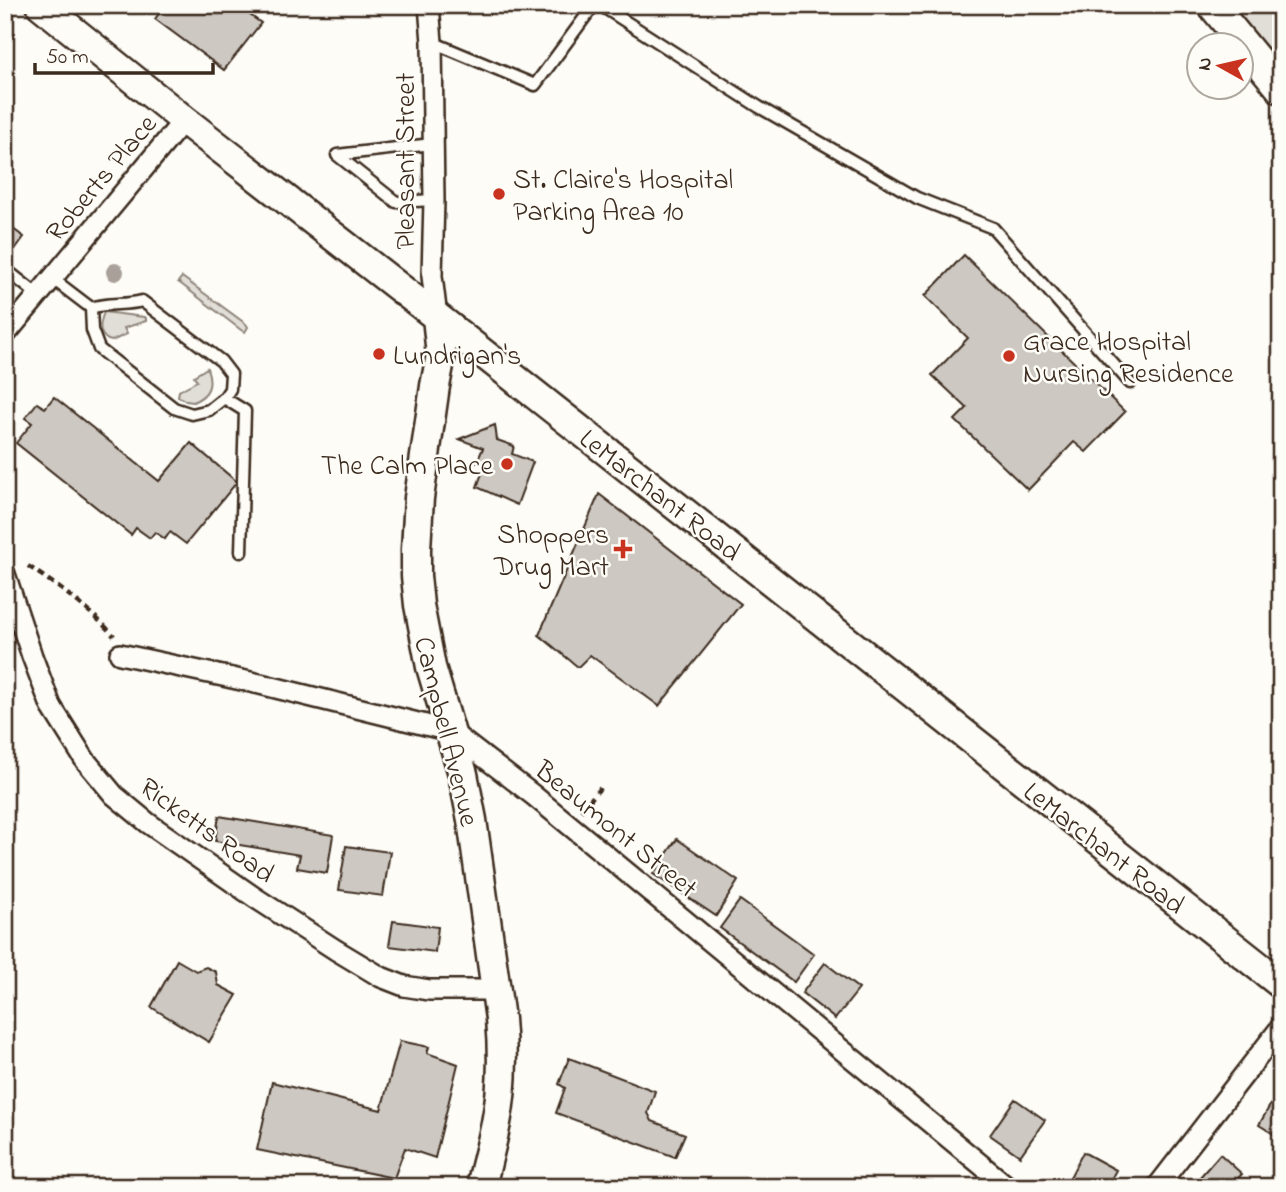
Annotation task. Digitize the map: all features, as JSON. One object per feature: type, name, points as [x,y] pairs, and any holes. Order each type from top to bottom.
[{"type":"main road","name":"LeMarchant Road","points":[[41,5],[1281,984]]},
{"type":"main road","points":[[1212,5],[1281,89]]},
{"type":"main road","name":"Campbell Avenue","points":[[437,317],[441,355],[419,498],[416,576],[429,656],[463,774],[472,820],[503,1045],[497,1121],[481,1187]]},
{"type":"street","name":"Pleasant Street","points":[[429,5],[434,200],[432,276],[437,317]]},
{"type":"street","name":"Roberts Place","points":[[5,335],[184,120]]},
{"type":"street","name":"Ricketts Road","points":[[5,574],[51,706],[85,760],[114,795],[148,823],[233,883],[381,977],[404,986],[429,990],[496,990]]},
{"type":"street","name":"Beaumont Street","points":[[120,654],[260,684],[450,731],[569,825],[1008,1187]]},
{"type":"street","points":[[1157,1187],[1281,1027]]},
{"type":"lane","points":[[432,42],[535,85],[594,5]]},
{"type":"lane","points":[[600,5],[759,107],[917,198],[993,228],[1130,383]]},
{"type":"lane","points":[[432,144],[337,155],[396,202],[434,200]]},
{"type":"lane","points":[[5,269],[38,295]]},
{"type":"lane","points":[[53,279],[91,308]]},
{"type":"lane","points":[[142,301],[221,361],[230,374],[230,389],[224,398],[209,410],[192,414],[174,408],[99,349],[92,330],[91,308],[103,304],[128,305],[142,301]]},
{"type":"lane","points":[[224,398],[245,411],[241,552]]},
{"type":"path","points":[[28,566],[92,613],[114,635],[120,654]]},
{"type":"path","points":[[569,825],[600,788]]},
{"type":"shaded area","points":[[1212,5],[1281,5],[1281,89],[1254,56],[1254,32],[1234,32]]},
{"type":"shaded area","points":[[182,277],[246,324],[248,327],[245,332],[178,282]]},
{"type":"shaded area","points":[[104,312],[144,317],[146,321],[124,328],[127,334],[112,341],[101,331]]},
{"type":"shaded area","points":[[207,368],[210,380],[203,396],[193,402],[178,396],[179,391],[197,381],[194,376]]},
{"type":"building","points":[[165,5],[236,5],[261,23],[224,70],[155,19]]},
{"type":"building","points":[[5,223],[24,237],[5,263]]},
{"type":"building","name":"Grace Hospital Nursing Residence","points":[[964,255],[1125,412],[1086,452],[1074,442],[1028,490],[955,420],[967,408],[932,375],[968,338],[925,296]]},
{"type":"building","points":[[54,397],[159,481],[191,443],[237,482],[186,544],[170,532],[165,539],[155,532],[150,538],[136,528],[131,535],[16,443],[32,423],[25,418],[37,403],[45,408]]},
{"type":"building","name":"The Calm Place","points":[[495,425],[497,440],[514,446],[512,454],[533,462],[517,505],[477,487],[485,465],[477,462],[483,448],[459,439]]},
{"type":"building","name":"Shoppers Drug Mart","points":[[599,494],[741,604],[659,706],[590,655],[578,667],[539,635]]},
{"type":"building","points":[[219,816],[333,835],[327,873],[297,868],[300,855],[215,841]]},
{"type":"building","points":[[677,839],[738,881],[716,916],[653,874]]},
{"type":"building","points":[[346,846],[390,852],[383,896],[339,890]]},
{"type":"building","points":[[740,900],[814,954],[794,982],[720,928]]},
{"type":"building","points":[[393,921],[438,927],[435,952],[389,946]]},
{"type":"building","points":[[177,960],[196,971],[206,967],[216,972],[218,985],[237,995],[209,1042],[151,1007]]},
{"type":"building","points":[[825,963],[859,989],[835,1019],[802,993]]},
{"type":"building","points":[[400,1041],[429,1047],[427,1053],[458,1064],[435,1158],[405,1148],[394,1178],[257,1150],[272,1082],[381,1110]]},
{"type":"building","points":[[569,1058],[655,1091],[648,1113],[652,1121],[685,1134],[675,1157],[556,1113],[565,1088],[559,1084]]},
{"type":"building","points":[[1281,1086],[1281,1129],[1277,1136],[1259,1125]]},
{"type":"building","points":[[1015,1099],[1045,1120],[1020,1156],[990,1135]]},
{"type":"building","points":[[1083,1152],[1116,1170],[1107,1187],[1065,1187]]},
{"type":"building","points":[[1220,1154],[1242,1174],[1230,1187],[1195,1187],[1193,1185]]},
{"type":"place","name":"St. Claire's Hospital Parking Area 10","points":[[499,194]]},
{"type":"place","name":"Lundrigan's","points":[[379,354]]},
{"type":"place","name":"Grace Hospital Nursing Residence","points":[[1009,356]]},
{"type":"place","name":"The Calm Place","points":[[507,464]]},
{"type":"place","name":"Shoppers Drug Mart","points":[[623,549]]}]
